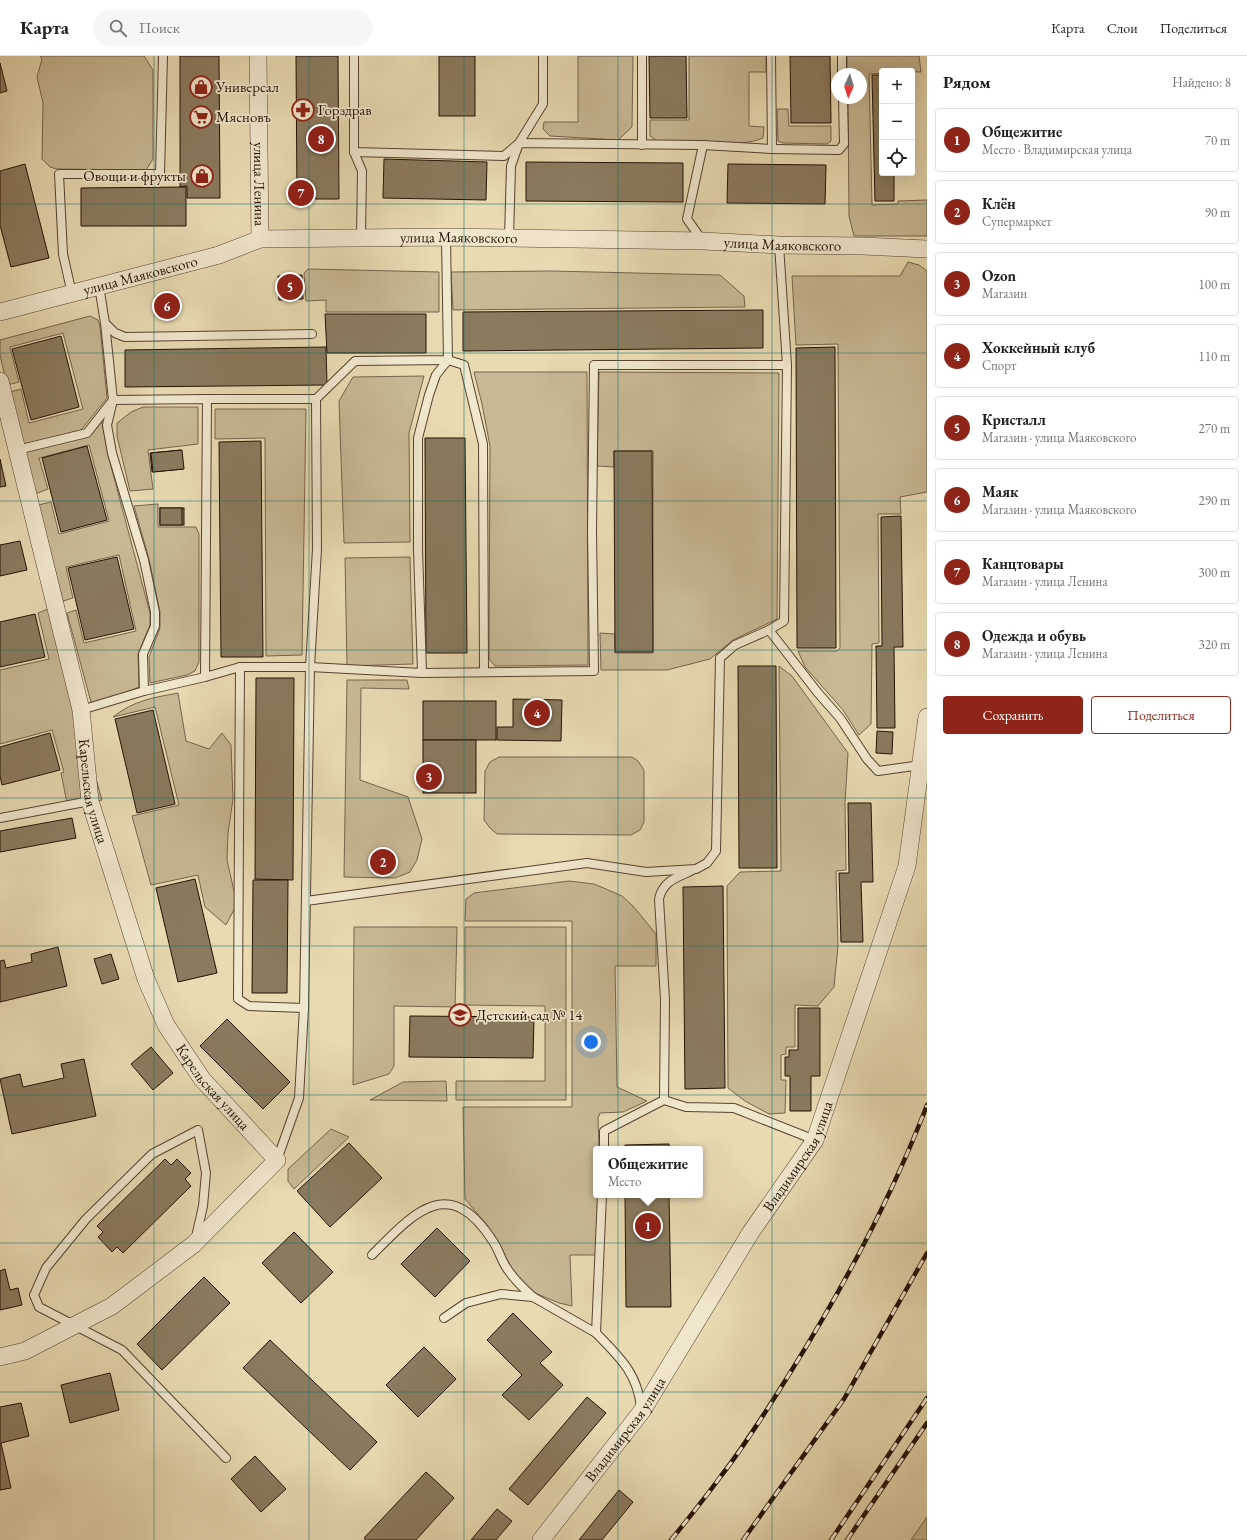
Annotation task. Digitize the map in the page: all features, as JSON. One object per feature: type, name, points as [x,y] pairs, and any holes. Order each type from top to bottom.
[{"type":"street","name":"улица Ленина","points":[[258,56],[260,239]]},
{"type":"street","name":"улица Маяковского","points":[[0,312],[219,256],[260,239],[446,237],[703,241],[779,245],[927,248]]},
{"type":"street","name":"Карельская улица","points":[[0,381],[81,710],[90,801],[146,979],[166,1025],[202,1079],[278,1160]]},
{"type":"street","name":"Владимирская улица","points":[[541,1540],[642,1410],[751,1232],[815,1140],[907,866],[927,716]]},
{"type":"street","points":[[0,1357],[25,1352],[112,1306],[194,1244],[278,1160]]},
{"type":"lane","points":[[72,294],[63,254],[59,174],[160,174],[163,56]]},
{"type":"lane","points":[[354,56],[354,152],[362,170],[361,237]]},
{"type":"lane","points":[[509,238],[511,166],[519,143],[543,104],[543,56]]},
{"type":"lane","points":[[642,56],[642,145]]},
{"type":"lane","points":[[771,56],[772,148]]},
{"type":"lane","points":[[842,56],[842,68]]},
{"type":"lane","points":[[354,152],[504,156],[519,143],[703,145],[839,150],[844,144],[843,104]]},
{"type":"lane","points":[[703,145],[688,219],[703,241]]},
{"type":"lane","points":[[422,673],[418,548],[418,438],[428,395],[436,375],[448,360],[446,237]]},
{"type":"lane","points":[[664,1100],[665,1000],[660,898],[661,890],[667,882],[707,863],[716,852],[720,658],[735,645],[784,622],[787,366],[779,245]]},
{"type":"lane","points":[[99,286],[105,323],[113,400],[107,425],[111,446],[144,560],[155,612],[155,626],[144,654],[144,691]]},
{"type":"lane","points":[[105,323],[115,333],[125,337],[312,334]]},
{"type":"lane","points":[[113,400],[316,399],[355,361],[448,360],[464,365],[483,444],[484,672]]},
{"type":"lane","points":[[81,710],[144,691],[205,677],[240,667],[310,667],[422,673],[594,671],[592,531],[594,365],[787,366]]},
{"type":"lane","points":[[205,677],[207,399]]},
{"type":"lane","points":[[278,1160],[299,1098],[304,1008],[310,667],[317,550],[316,399]]},
{"type":"lane","points":[[17,450],[87,433],[113,400]]},
{"type":"lane","points":[[769,630],[818,693],[840,718],[867,759],[878,772],[921,764]]},
{"type":"lane","points":[[240,667],[238,999],[249,1006],[304,1008]]},
{"type":"lane","points":[[0,818],[90,801]]},
{"type":"lane","points":[[306,901],[587,863],[646,872],[696,869]]},
{"type":"lane","points":[[604,1146],[604,1131],[664,1100],[686,1107],[734,1108],[815,1140]]},
{"type":"lane","points":[[194,1244],[203,1206],[206,1173],[198,1130],[152,1154],[86,1219],[46,1268],[34,1294],[39,1307],[122,1350],[226,1458]]},
{"type":"lane","points":[[596,1333],[602,1198]]},
{"type":"lane","points":[[372,1255],[420,1211],[431,1205],[447,1204],[472,1216],[493,1241],[507,1270],[533,1297],[596,1333],[625,1363],[639,1392],[642,1410]]},
{"type":"lane","points":[[444,1318],[466,1303],[501,1294],[533,1297]]},
{"type":"shaded area","points":[[40,56],[144,56],[153,70],[153,159],[146,170],[57,169],[50,167],[42,159],[43,103],[37,77],[42,59]]},
{"type":"shaded area","points":[[578,56],[633,56],[632,127],[618,140],[550,136],[543,129],[544,122],[578,122]]},
{"type":"shaded area","points":[[689,56],[766,56],[766,72],[749,72],[749,126],[764,127],[763,138],[740,143],[711,144],[657,141],[650,136],[650,120],[689,120]]},
{"type":"shaded area","points":[[847,56],[919,56],[921,72],[915,72],[915,68],[879,68],[879,73],[869,74],[872,205],[898,204],[898,201],[927,200],[927,236],[854,236],[849,216],[848,104],[867,104],[867,68],[847,68]]},
{"type":"shaded area","points":[[777,109],[788,109],[789,126],[831,126],[831,141],[827,144],[783,143],[778,141]]},
{"type":"shaded area","points":[[908,262],[919,265],[927,271],[927,492],[900,497],[901,514],[878,514],[879,643],[872,644],[871,724],[859,735],[843,710],[805,667],[798,651],[837,651],[840,648],[838,344],[796,345],[792,276],[900,276]]},
{"type":"shaded area","points":[[308,269],[439,272],[439,312],[326,312],[326,300],[306,301],[304,273]]},
{"type":"shaded area","points":[[552,271],[720,275],[744,296],[745,307],[453,310],[451,272]]},
{"type":"shaded area","points":[[90,316],[98,320],[100,326],[107,398],[81,430],[22,445],[10,392],[21,389],[29,423],[83,409],[63,333],[10,347],[19,382],[7,385],[0,355],[0,340]]},
{"type":"shaded area","points":[[474,372],[587,372],[588,665],[495,666],[489,659],[490,446]]},
{"type":"shaded area","points":[[599,372],[779,373],[777,619],[733,640],[710,659],[667,670],[601,670],[600,633],[615,634],[615,653],[653,653],[653,451],[614,451],[614,467],[597,466]]},
{"type":"shaded area","points":[[424,376],[409,433],[410,542],[344,543],[339,401],[353,377]]},
{"type":"shaded area","points":[[143,407],[198,407],[198,444],[148,450],[153,489],[130,491],[117,436],[117,423],[131,412]]},
{"type":"shaded area","points":[[215,409],[306,409],[302,655],[266,656],[265,438],[215,439]]},
{"type":"shaded area","points":[[102,422],[108,455],[150,613],[150,625],[138,654],[139,687],[92,706],[67,613],[76,610],[84,643],[136,631],[119,555],[66,567],[73,598],[63,601],[38,505],[51,502],[59,534],[109,521],[89,445],[39,458],[48,489],[35,494],[24,455],[27,451],[89,436]]},
{"type":"shaded area","points":[[158,504],[158,527],[196,527],[199,534],[199,662],[195,671],[187,675],[150,683],[149,657],[160,628],[160,612],[149,559],[134,506]]},
{"type":"shaded area","points":[[410,557],[413,664],[347,666],[345,558]]},
{"type":"shaded area","points":[[48,609],[102,800],[68,808],[61,773],[64,772],[52,730],[0,744],[0,670],[49,659],[38,613]]},
{"type":"shaded area","points":[[779,666],[792,676],[848,753],[845,803],[846,870],[836,871],[838,946],[834,987],[818,1006],[795,1005],[795,1047],[786,1047],[786,1054],[781,1055],[781,1080],[786,1080],[785,1113],[769,1114],[745,1101],[728,1088],[727,886],[740,872],[781,871]]},
{"type":"shaded area","points":[[347,680],[407,680],[409,689],[361,688],[360,780],[408,797],[422,839],[417,860],[410,872],[395,878],[344,877]]},
{"type":"shaded area","points":[[178,693],[186,741],[209,749],[222,733],[231,745],[233,799],[228,833],[227,860],[237,904],[226,925],[205,907],[198,875],[151,885],[132,816],[179,805],[155,707],[113,717],[136,703]]},
{"type":"shaded area","points":[[499,757],[632,757],[638,761],[644,770],[644,822],[640,830],[631,835],[497,834],[484,820],[485,771],[490,762]]},
{"type":"shaded area","points":[[569,881],[594,884],[622,896],[633,906],[656,934],[656,966],[615,966],[617,1087],[647,1101],[623,1112],[600,1113],[598,1118],[599,1146],[593,1146],[593,1198],[600,1198],[601,1255],[570,1255],[572,1306],[559,1303],[535,1293],[521,1280],[511,1267],[487,1225],[465,1199],[463,1107],[572,1107],[572,921],[465,921],[466,899],[474,893]]},
{"type":"shaded area","points":[[354,927],[457,927],[455,1007],[394,1006],[394,1066],[389,1074],[353,1085]]},
{"type":"shaded area","points":[[465,927],[566,927],[566,1100],[456,1100],[456,1081],[545,1081],[545,1006],[465,1005]]},
{"type":"shaded area","points":[[446,1081],[447,1101],[370,1100],[403,1082]]},
{"type":"shaded area","points":[[331,1129],[349,1137],[294,1189],[288,1181],[288,1169]]},
{"type":"shaded area","points":[[927,1517],[927,1540],[911,1540]]},
{"type":"building","points":[[180,56],[219,56],[220,198],[187,198],[187,186],[180,187]]},
{"type":"building","points":[[296,56],[338,56],[339,199],[297,199]]},
{"type":"building","points":[[439,56],[475,56],[475,116],[439,116]]},
{"type":"building","points":[[649,56],[686,56],[687,118],[650,118]]},
{"type":"building","points":[[790,56],[830,56],[831,123],[791,123]]},
{"type":"building","points":[[0,63],[7,91],[0,93]]},
{"type":"building","points":[[872,75],[879,75],[879,176],[894,176],[894,201],[875,201]]},
{"type":"building","points":[[384,159],[487,162],[486,200],[383,198]]},
{"type":"building","points":[[526,162],[683,163],[683,202],[526,201]]},
{"type":"building","points":[[25,164],[49,258],[11,267],[0,225],[0,171]]},
{"type":"building","points":[[728,164],[826,165],[825,204],[727,203]]},
{"type":"building","points":[[186,187],[186,226],[81,226],[81,188]]},
{"type":"building","points":[[302,275],[303,299],[279,300],[278,276]]},
{"type":"building","points":[[175,296],[178,312],[159,316],[155,300]]},
{"type":"building","points":[[763,310],[763,348],[463,351],[463,312]]},
{"type":"building","points":[[325,314],[426,314],[426,353],[327,353]]},
{"type":"building","points":[[61,336],[79,407],[31,420],[12,349]]},
{"type":"building","points":[[326,347],[327,385],[125,387],[125,350]]},
{"type":"building","points":[[835,347],[836,648],[797,648],[796,348]]},
{"type":"building","points":[[425,438],[465,438],[467,653],[426,653]]},
{"type":"building","points":[[261,441],[263,657],[221,657],[219,442]]},
{"type":"building","points":[[87,446],[107,520],[61,532],[42,458]]},
{"type":"building","points":[[181,450],[183,469],[152,472],[150,453]]},
{"type":"building","points":[[182,450],[184,469],[153,472],[151,453]]},
{"type":"building","points":[[614,451],[652,451],[653,652],[615,652]]},
{"type":"building","points":[[0,459],[6,486],[0,487]]},
{"type":"building","points":[[160,508],[184,508],[184,525],[160,525]]},
{"type":"building","points":[[160,508],[182,508],[182,525],[160,525]]},
{"type":"building","points":[[901,516],[903,647],[894,647],[895,728],[877,728],[876,646],[882,646],[881,517]]},
{"type":"building","points":[[20,541],[27,570],[0,576],[0,545]]},
{"type":"building","points":[[117,557],[134,629],[85,640],[68,568]]},
{"type":"building","points":[[35,614],[45,657],[0,667],[0,622]]},
{"type":"building","points":[[738,666],[776,666],[777,868],[739,868]]},
{"type":"building","points":[[256,678],[294,678],[293,880],[255,879]]},
{"type":"building","points":[[513,699],[562,700],[561,741],[497,740],[497,727],[513,727]]},
{"type":"building","points":[[423,701],[496,701],[496,740],[423,740]]},
{"type":"building","points":[[153,710],[175,804],[137,813],[115,719]]},
{"type":"building","points":[[877,731],[893,732],[892,754],[876,753]]},
{"type":"building","points":[[50,733],[60,770],[2,785],[0,776],[0,747]]},
{"type":"building","points":[[423,740],[476,740],[476,793],[423,793]]},
{"type":"building","points":[[848,803],[871,803],[873,882],[861,882],[863,942],[841,942],[839,873],[849,873]]},
{"type":"building","points":[[72,818],[76,838],[0,852],[0,831]]},
{"type":"building","points":[[195,879],[217,973],[178,982],[156,888]]},
{"type":"building","points":[[253,880],[288,880],[287,993],[252,993]]},
{"type":"building","points":[[723,886],[725,1088],[685,1089],[683,887]]},
{"type":"building","points":[[58,947],[67,986],[0,1002],[0,961],[4,960],[6,968],[32,962],[31,954]]},
{"type":"building","points":[[111,954],[119,979],[102,984],[94,959]]},
{"type":"building","points":[[798,1008],[820,1008],[820,1076],[811,1076],[811,1111],[790,1111],[790,1076],[785,1076],[785,1057],[789,1057],[789,1050],[798,1050]]},
{"type":"building","points":[[410,1016],[534,1017],[533,1058],[409,1057]]},
{"type":"building","points":[[227,1019],[290,1082],[263,1109],[200,1046]]},
{"type":"building","points":[[151,1047],[173,1073],[153,1090],[131,1064]]},
{"type":"building","points":[[84,1059],[96,1116],[12,1134],[0,1079],[20,1074],[23,1087],[64,1078],[61,1064]]},
{"type":"building","points":[[349,1143],[382,1178],[330,1227],[297,1191]]},
{"type":"building","points":[[669,1144],[669,1146],[625,1146]]},
{"type":"building","points":[[165,1159],[171,1165],[177,1159],[191,1173],[185,1179],[191,1186],[123,1253],[117,1247],[112,1252],[98,1237],[103,1232],[97,1226]]},
{"type":"building","points":[[625,1198],[669,1198],[671,1307],[626,1307]]},
{"type":"building","points":[[437,1228],[470,1261],[435,1297],[401,1264]]},
{"type":"building","points":[[294,1232],[333,1272],[301,1303],[262,1263]]},
{"type":"building","points":[[5,1269],[10,1290],[18,1288],[22,1305],[0,1310],[0,1271]]},
{"type":"building","points":[[204,1277],[230,1303],[162,1370],[137,1344]]},
{"type":"building","points":[[513,1313],[552,1352],[540,1363],[563,1385],[529,1420],[502,1395],[522,1375],[487,1340]]},
{"type":"building","points":[[270,1340],[377,1442],[350,1470],[243,1368]]},
{"type":"building","points":[[424,1347],[456,1379],[418,1417],[386,1385]]},
{"type":"building","points":[[110,1373],[119,1410],[70,1423],[61,1385]]},
{"type":"building","points":[[587,1397],[606,1413],[528,1505],[509,1489]]},
{"type":"building","points":[[21,1403],[29,1436],[1,1443],[11,1488],[0,1490],[0,1407]]},
{"type":"building","points":[[255,1456],[286,1489],[261,1512],[231,1479]]},
{"type":"building","points":[[426,1472],[454,1498],[416,1540],[366,1540],[364,1538]]},
{"type":"building","points":[[619,1490],[633,1502],[602,1540],[579,1540]]},
{"type":"building","points":[[497,1509],[512,1521],[496,1540],[471,1540]]},
{"type":"railway","points":[[671,1540],[739,1451],[765,1413],[810,1341],[847,1276],[882,1209],[927,1105]]},
{"type":"railway","points":[[743,1540],[844,1399],[927,1253]]},
{"type":"railway","points":[[831,1540],[927,1398]]},
{"type":"railway","points":[[847,1540],[927,1423]]},
{"type":"place","name":"Универсал","points":[[201,87]]},
{"type":"place","name":"Горздрав","points":[[303,110]]},
{"type":"place","name":"Мясновъ","points":[[201,117]]},
{"type":"place","name":"Одежда и обувь","points":[[321,139]]},
{"type":"place","name":"Овощи и фрукты","points":[[202,176]]},
{"type":"place","name":"Канцтовары","points":[[301,193]]},
{"type":"place","name":"Кристалл","points":[[290,287]]},
{"type":"place","name":"Маяк","points":[[167,306]]},
{"type":"place","name":"Хоккейный клуб","points":[[537,713]]},
{"type":"place","name":"Ozon","points":[[429,777]]},
{"type":"place","name":"Клён","points":[[383,862]]},
{"type":"place","name":"Детский сад № 14","points":[[460,1015]]},
{"type":"place","name":"Общежитие","points":[[648,1226]]}]
